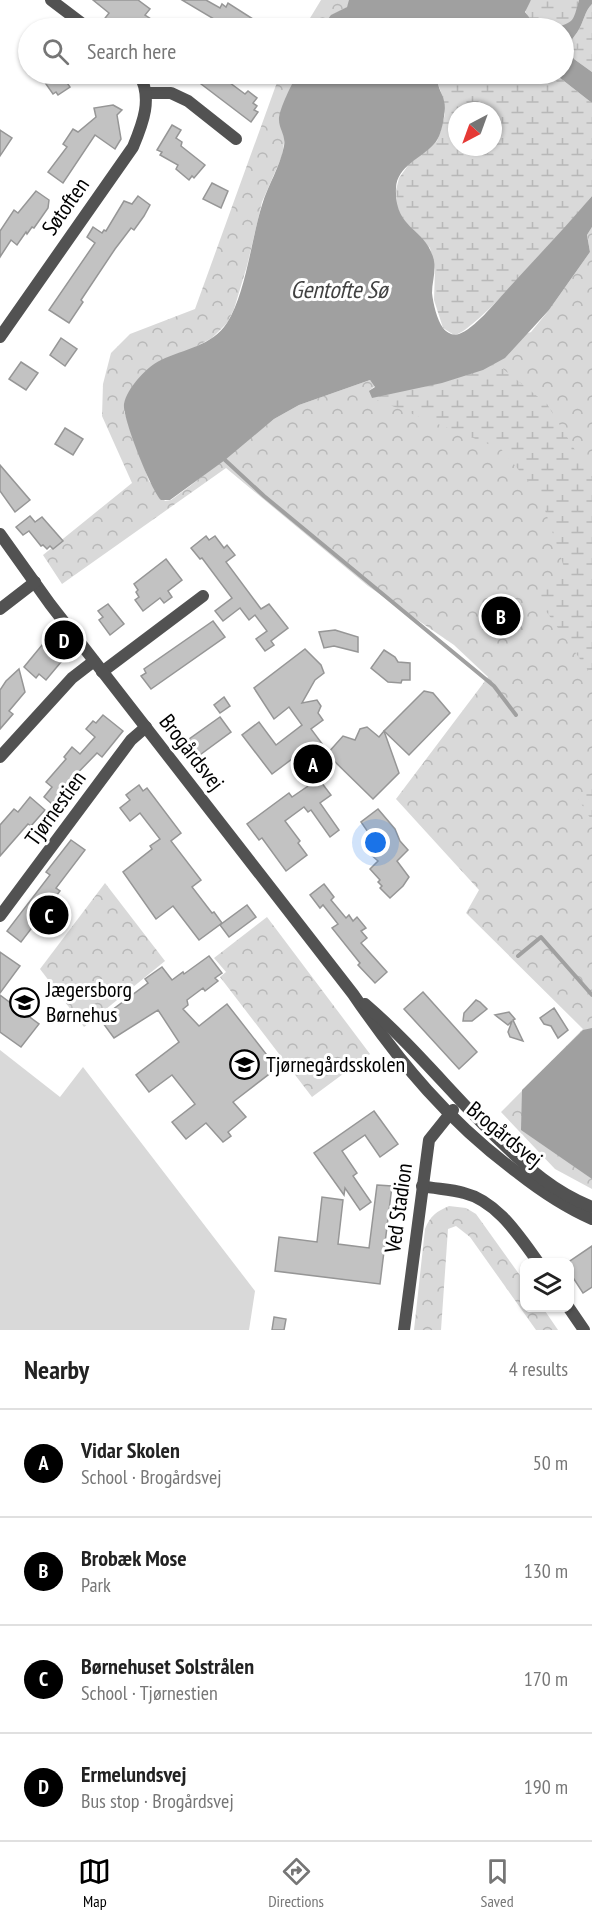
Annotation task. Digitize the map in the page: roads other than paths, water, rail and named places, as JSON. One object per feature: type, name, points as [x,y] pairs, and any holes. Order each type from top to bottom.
[{"type":"street","points":[[51,0],[75,18]]},
{"type":"street","name":"Søtoften","points":[[0,337],[133,147],[145,118],[146,93],[143,84]]},
{"type":"street","points":[[146,93],[171,93],[188,101],[236,139]]},
{"type":"street","name":"Brogårdsvej","points":[[0,534],[102,672],[353,994],[383,1039],[405,1065],[449,1115],[501,1160],[544,1192],[592,1219]]},
{"type":"street","points":[[0,609],[35,582]]},
{"type":"street","points":[[102,672],[203,596]]},
{"type":"street","points":[[0,757],[72,678],[94,661]]},
{"type":"street","name":"Tjørnestien","points":[[0,916],[131,740],[146,728]]},
{"type":"street","name":"Brogårdsvej","points":[[353,994],[394,1029],[461,1102],[536,1176],[592,1207]]},
{"type":"street","points":[[405,1065],[417,1054]]},
{"type":"street","name":"Ved Stadion","points":[[404,1330],[429,1140],[461,1102]]},
{"type":"street","points":[[422,1186],[465,1193],[485,1202],[513,1229],[534,1258]]},
{"type":"street","points":[[572,1312],[584,1330]]},
{"type":"water","points":[[349,0],[531,0],[525,12],[530,18],[329,18],[347,7]]},
{"type":"water","points":[[579,0],[592,0],[574,37],[573,18]]},
{"type":"water","points":[[574,59],[592,72],[592,103],[568,84],[574,84]]},
{"type":"water","name":"Gentofte Sø","points":[[292,84],[438,84],[445,106],[439,137],[429,149],[405,168],[397,180],[396,188],[400,213],[425,241],[434,261],[432,293],[434,306],[441,325],[448,333],[459,334],[478,321],[592,196],[592,227],[587,235],[590,252],[549,310],[505,358],[483,370],[442,383],[372,398],[369,391],[375,387],[370,380],[299,405],[274,419],[225,460],[170,500],[161,500],[144,469],[132,437],[124,404],[127,394],[154,364],[214,337],[221,331],[234,311],[244,282],[262,205],[282,154],[284,142],[279,116]]},
{"type":"water","points":[[592,1028],[592,1179],[521,1130],[522,1090],[583,1030]]},
{"type":"waterway","points":[[225,460],[264,496],[494,686],[516,715]]},
{"type":"waterway","points":[[518,956],[541,937],[592,995]]},
{"type":"place","name":"Brobæk Mose","points":[[501,616]]},
{"type":"place","name":"Ermelundsvej","points":[[64,640]]},
{"type":"place","name":"Vidar Skolen","points":[[313,764]]},
{"type":"place","name":"Børnehuset Solstrålen","points":[[49,915]]},
{"type":"place","name":"Jægersborg Børnehus","points":[[25,1002]]},
{"type":"place","name":"Tjørnegårdsskolen","points":[[245,1064]]}]
